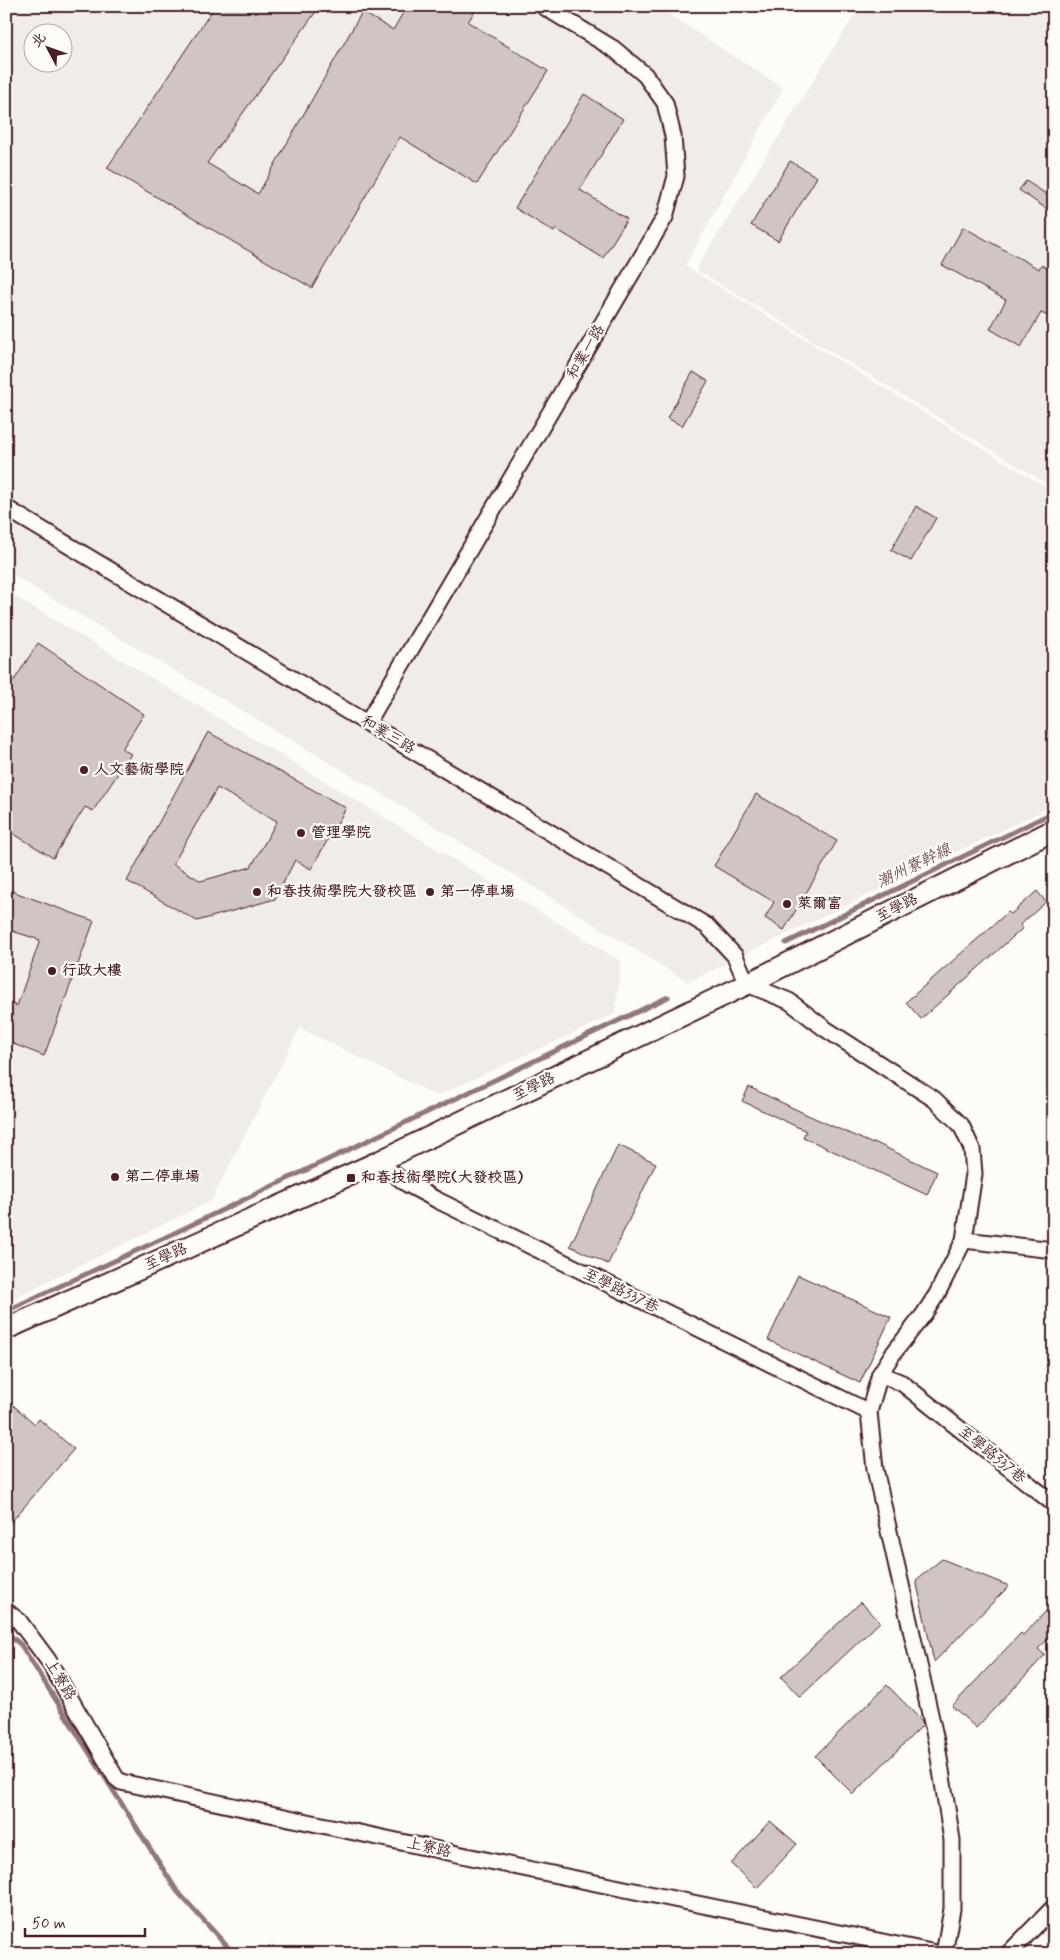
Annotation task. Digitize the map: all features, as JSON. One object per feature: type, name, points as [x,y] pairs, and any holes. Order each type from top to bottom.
[{"type":"street","name":"和業一路","points":[[368,722],[665,217],[676,176],[673,136],[665,103],[645,75],[614,48],[544,6]]},
{"type":"street","name":"和業三路","points":[[6,508],[368,722],[707,926],[735,956],[747,984]]},
{"type":"street","name":"至學路","points":[[6,1329],[378,1162],[747,984],[1054,830]]},
{"type":"street","points":[[747,984],[788,1002],[824,1028],[934,1099],[961,1125],[972,1149],[974,1174],[964,1240],[924,1314],[892,1354],[880,1374],[868,1412],[875,1469],[937,1745],[952,1840],[952,1909],[943,1954]]},
{"type":"street","name":"至學路337巷","points":[[378,1162],[407,1184],[437,1200],[868,1412]]},
{"type":"street","points":[[964,1240],[1054,1250]]},
{"type":"street","name":"至學路337巷","points":[[880,1374],[902,1383],[1054,1504]]},
{"type":"street","name":"上寮路","points":[[6,1611],[19,1622],[48,1660],[116,1778],[121,1782],[518,1868],[943,1954]]},
{"type":"street","points":[[1008,1954],[1054,1906]]},
{"type":"shaded area","points":[[6,6],[656,6],[783,88],[685,266],[1054,492],[1054,805],[688,982],[371,787],[6,571]]},
{"type":"shaded area","points":[[860,6],[1054,6],[1054,488],[696,269]]},
{"type":"shaded area","name":"和春技術學院大發校區","points":[[6,591],[621,961],[615,1014],[437,1096],[300,1028],[211,1201],[6,1302]]},
{"type":"building","points":[[215,6],[320,6],[207,163],[258,194],[362,12],[393,30],[407,6],[478,6],[468,22],[548,71],[477,184],[400,137],[312,288],[107,168]]},
{"type":"building","points":[[584,94],[623,119],[580,190],[627,219],[603,258],[556,229],[554,232],[515,208]]},
{"type":"building","points":[[790,161],[817,177],[778,241],[751,225]]},
{"type":"building","points":[[1026,181],[1054,199],[1054,214],[1019,190]]},
{"type":"building","points":[[963,227],[1039,269],[1041,265],[1054,272],[1054,305],[1048,316],[1041,313],[1021,347],[990,329],[1006,300],[942,265]]},
{"type":"building","points":[[693,372],[708,381],[682,426],[667,418]]},
{"type":"building","points":[[916,506],[936,518],[911,561],[891,550]]},
{"type":"building","points":[[38,643],[144,714],[122,749],[131,754],[93,811],[85,807],[53,858],[6,829],[6,693]]},
{"type":"building","name":"管理學院","points":[[208,732],[346,808],[311,869],[295,860],[275,899],[197,921],[127,881]],"holes":[[[217,788],[277,821],[251,867],[201,881],[173,864]]]},
{"type":"building","points":[[756,794],[837,841],[784,930],[765,918],[774,902],[714,866]]},
{"type":"building","name":"行政大樓","points":[[6,889],[94,921],[44,1056],[6,1041],[6,1001],[17,1006],[40,940],[6,929]]},
{"type":"building","points":[[1037,891],[1046,902],[1020,925],[1023,928],[921,1019],[906,1002],[1008,912],[1011,914]]},
{"type":"building","points":[[749,1087],[937,1172],[927,1195],[803,1137],[806,1131],[742,1101]]},
{"type":"building","points":[[618,1145],[656,1163],[608,1264],[570,1246]]},
{"type":"building","points":[[798,1275],[891,1317],[860,1383],[768,1340]]},
{"type":"building","points":[[6,1399],[35,1424],[39,1419],[74,1449],[6,1528]]},
{"type":"building","points":[[942,1559],[1009,1586],[934,1662],[916,1580]]},
{"type":"building","points":[[861,1602],[880,1622],[800,1697],[781,1677]]},
{"type":"building","points":[[1054,1603],[1054,1633],[1038,1649],[1045,1655],[976,1728],[952,1706],[1021,1633],[1023,1635]]},
{"type":"building","points":[[887,1685],[922,1721],[923,1725],[853,1794],[815,1756]]},
{"type":"building","points":[[770,1821],[797,1844],[757,1888],[731,1864]]},
{"type":"waterway","name":"潮州寮幹線","points":[[786,943],[1054,812]]},
{"type":"waterway","points":[[6,1311],[166,1237],[668,997]]},
{"type":"waterway","points":[[6,1632],[21,1645],[177,1891],[234,1954]]},
{"type":"place","name":"人文藝術學院","points":[[84,770]]},
{"type":"place","name":"管理學院","points":[[301,833]]},
{"type":"place","name":"和春技術學院大發校區","points":[[257,892]]},
{"type":"place","name":"第一停車場","points":[[430,892]]},
{"type":"place","name":"萊爾富","points":[[787,904]]},
{"type":"place","name":"行政大樓","points":[[52,971]]},
{"type":"place","name":"第二停車場","points":[[115,1177]]},
{"type":"place","name":"和春技術學院(大發校區)","points":[[351,1178]]}]
